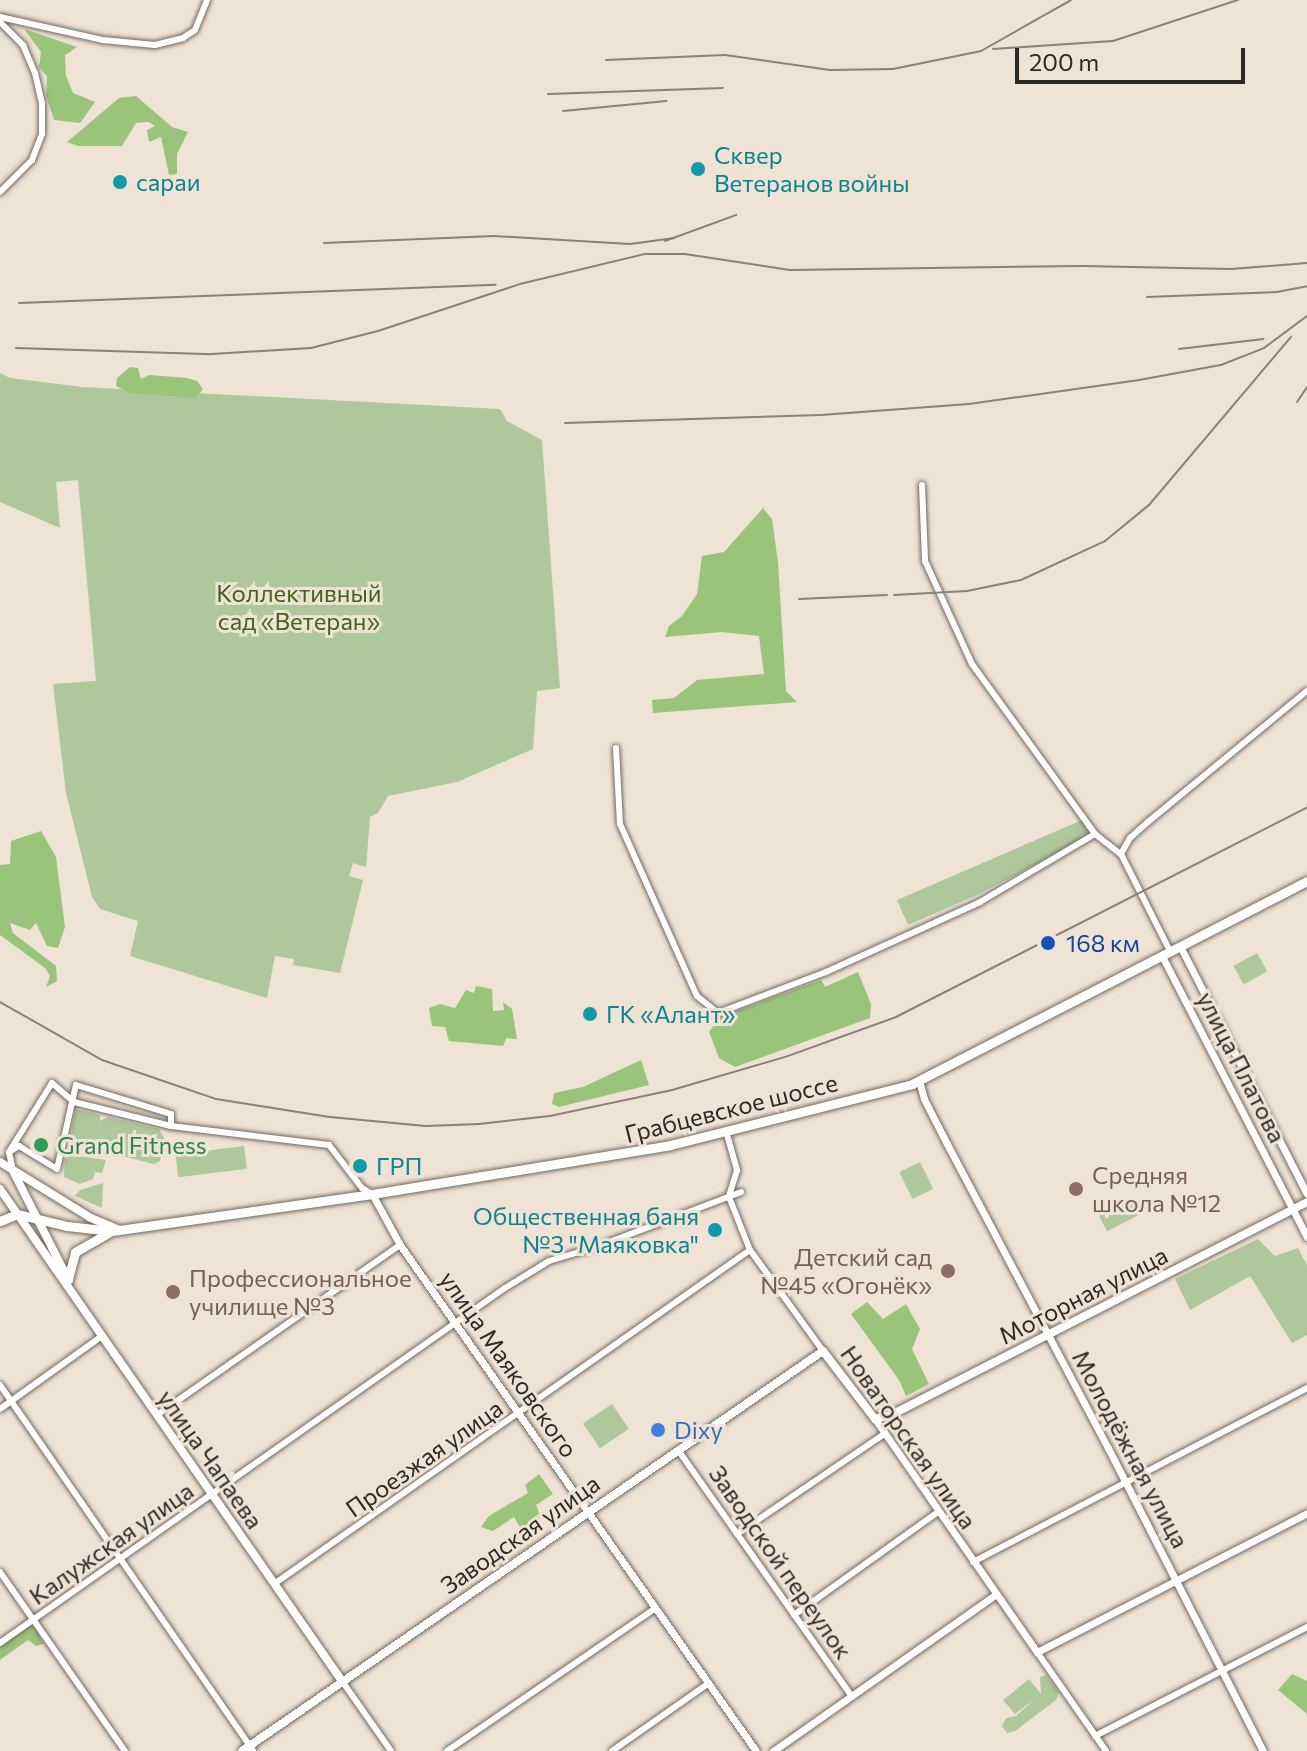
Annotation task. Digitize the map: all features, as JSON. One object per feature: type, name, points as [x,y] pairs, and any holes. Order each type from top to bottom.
[{"type":"main road","name":"Грабцевское шоссе","points":[[116,1230],[590,1161],[726,1131],[919,1081],[1307,881]]},
{"type":"main road","points":[[0,1162],[116,1230]]},
{"type":"main road","points":[[13,1171],[84,1310]]},
{"type":"main road","name":"улица Чапаева","points":[[0,1189],[342,1681]]},
{"type":"main road","name":"Моторная улица","points":[[875,1419],[908,1408],[1307,1202]]},
{"type":"main road","points":[[0,1221],[17,1214],[37,1220],[116,1230]]},
{"type":"main road","points":[[68,1279],[75,1252],[116,1230]]},
{"type":"main road","name":"Новаторская улица","points":[[823,1351],[875,1419]]},
{"type":"main road","name":"Заводская улица","points":[[248,1749],[342,1681],[823,1351]]},
{"type":"street","points":[[0,19],[103,40],[155,45],[183,38],[195,30],[207,0]]},
{"type":"street","points":[[0,19],[23,45],[35,73],[42,119],[42,134],[32,160],[0,192]]},
{"type":"street","points":[[922,485],[925,561],[972,664],[1095,834],[1121,854],[1171,953]]},
{"type":"street","points":[[1121,854],[1130,838],[1148,822],[1307,691]]},
{"type":"street","points":[[616,748],[620,824],[697,996],[718,1013],[826,972],[980,902],[1095,834]]},
{"type":"street","name":"улица Платова","points":[[1171,953],[1307,1194]]},
{"type":"street","name":"улица Платова","points":[[1171,953],[1307,1237]]},
{"type":"street","name":"Молодёжная улица","points":[[919,1081],[924,1099],[947,1144],[1126,1482],[1263,1751]]},
{"type":"street","points":[[13,1171],[9,1152],[52,1083],[74,1102],[171,1126],[329,1145],[362,1188],[372,1194]]},
{"type":"street","points":[[9,1152],[19,1146],[57,1169],[76,1085],[171,1114],[171,1126]]},
{"type":"street","name":"Новаторская улица","points":[[726,1131],[737,1170],[729,1197],[750,1250],[823,1351]]},
{"type":"street","name":"Калужская улица","points":[[0,1643],[549,1261],[599,1246],[741,1192]]},
{"type":"street","name":"улица Маяковского","points":[[372,1194],[400,1245],[756,1751]]},
{"type":"street","points":[[156,1416],[400,1245]]},
{"type":"street","name":"Проезжая улица","points":[[274,1584],[750,1250]]},
{"type":"street","points":[[0,1409],[102,1336]]},
{"type":"street","points":[[0,1385],[248,1749]]},
{"type":"street","points":[[973,1562],[1307,1388]]},
{"type":"street","name":"Новаторская улица","points":[[875,1419],[1106,1751]]},
{"type":"street","points":[[737,1534],[884,1434]]},
{"type":"street","name":"Заводской переулок","points":[[678,1450],[852,1697]]},
{"type":"street","points":[[794,1615],[938,1512]]},
{"type":"street","points":[[1037,1652],[1307,1513]]},
{"type":"street","points":[[0,1572],[125,1751]]},
{"type":"street","points":[[773,1751],[995,1595]]},
{"type":"street","points":[[447,1751],[656,1608]]},
{"type":"street","points":[[1095,1736],[1307,1627]]},
{"type":"street","name":"улица Чапаева","points":[[342,1681],[391,1751]]},
{"type":"street","points":[[612,1751],[709,1683]]},
{"type":"green space","points":[[24,29],[77,47],[65,55],[66,76],[73,93],[95,102],[80,123],[54,120],[46,95],[47,76],[39,67],[41,52]]},
{"type":"green space","points":[[136,96],[172,127],[188,132],[177,154],[177,174],[169,175],[161,137],[149,142],[147,130],[155,126],[149,122],[136,123],[122,146],[78,146],[67,142],[119,98]]},
{"type":"green space","points":[[130,367],[138,368],[141,379],[149,375],[187,378],[197,381],[203,389],[196,398],[130,393],[116,386],[117,378]]},
{"type":"green space","name":"Коллективный сад «Ветеран»","points":[[0,373],[10,378],[82,387],[500,409],[507,421],[542,440],[560,688],[537,691],[533,749],[457,782],[388,796],[378,813],[370,817],[366,867],[353,863],[349,876],[363,880],[340,973],[293,965],[294,959],[275,956],[267,998],[130,956],[138,921],[100,909],[92,897],[66,793],[53,684],[96,681],[78,480],[56,482],[60,528],[0,502]]},
{"type":"green space","points":[[763,508],[772,519],[778,562],[786,691],[797,702],[653,713],[652,700],[674,698],[697,680],[764,674],[759,636],[722,632],[665,637],[669,626],[682,616],[697,594],[702,556],[724,552]]},
{"type":"green space","points":[[1082,820],[1089,833],[1070,846],[977,895],[908,925],[897,900]]},
{"type":"green space","points":[[41,831],[56,857],[65,927],[58,948],[47,946],[36,923],[30,930],[10,923],[13,933],[56,966],[57,981],[46,987],[50,976],[45,968],[0,935],[0,865],[10,864],[11,841]]},
{"type":"green space","points":[[1257,953],[1267,971],[1244,984],[1233,966]]},
{"type":"green space","points":[[858,972],[871,1004],[870,1018],[735,1067],[719,1058],[709,1032],[720,1017],[821,980],[825,987]]},
{"type":"green space","points":[[476,986],[492,989],[493,1011],[504,1010],[503,1002],[512,1009],[517,1039],[506,1038],[503,1046],[449,1041],[445,1027],[432,1026],[429,1008],[440,1004],[455,1008],[466,990],[474,993]]},
{"type":"green space","points":[[641,1060],[649,1085],[559,1107],[552,1104],[554,1093],[583,1087]]},
{"type":"green space","points":[[76,1109],[100,1115],[100,1121],[108,1117],[159,1129],[165,1140],[160,1161],[154,1164],[103,1151],[94,1142],[92,1149],[68,1144]]},
{"type":"green space","points":[[244,1146],[247,1169],[178,1177],[176,1154]]},
{"type":"green space","points":[[71,1155],[106,1160],[102,1173],[95,1172],[93,1179],[80,1184],[64,1177],[65,1159]]},
{"type":"green space","points":[[920,1162],[933,1189],[912,1199],[899,1172]]},
{"type":"green space","points":[[103,1183],[102,1208],[75,1196],[80,1190]]},
{"type":"green space","points":[[1130,1197],[1139,1215],[1107,1231],[1098,1213]]},
{"type":"green space","points":[[1258,1239],[1275,1256],[1298,1248],[1307,1265],[1307,1335],[1292,1343],[1250,1276],[1190,1310],[1175,1279]]},
{"type":"green space","points":[[867,1302],[883,1319],[906,1304],[920,1329],[912,1349],[929,1384],[906,1396],[899,1380],[851,1314]]},
{"type":"green space","points":[[612,1404],[629,1429],[600,1448],[583,1424]]},
{"type":"green space","points":[[539,1474],[553,1494],[536,1505],[541,1517],[523,1532],[514,1517],[493,1531],[481,1527],[489,1516],[528,1493],[525,1485]]},
{"type":"green space","points":[[29,1626],[35,1626],[44,1644],[36,1646],[28,1640],[0,1660],[0,1646]]},
{"type":"green space","points":[[1292,1674],[1307,1681],[1307,1714],[1278,1690]]},
{"type":"green space","points":[[1046,1675],[1059,1692],[1056,1700],[1015,1731],[1007,1733],[1002,1726],[1006,1718],[1016,1716],[1036,1698],[1015,1714],[1003,1700],[1029,1679],[1041,1694],[1040,1677]]},
{"type":"railway","points":[[606,60],[725,55],[830,70],[893,69],[981,51],[1071,0]]},
{"type":"railway","points":[[993,49],[1113,41],[1238,0]]},
{"type":"railway","points":[[548,94],[723,88]]},
{"type":"railway","points":[[563,111],[667,101]]},
{"type":"railway","points":[[665,241],[736,215]]},
{"type":"railway","points":[[324,243],[494,236],[630,244],[675,238]]},
{"type":"railway","points":[[16,348],[212,354],[311,348],[378,331],[520,284],[645,254],[685,254],[790,270],[1083,266],[1231,269],[1307,263]]},
{"type":"railway","points":[[19,303],[496,285]]},
{"type":"railway","points":[[1147,297],[1277,292],[1307,286]]},
{"type":"railway","points":[[565,423],[821,415],[969,404],[1139,380],[1221,365],[1264,348],[1307,316]]},
{"type":"railway","points":[[894,595],[967,591],[1021,580],[1105,541],[1149,505],[1291,337]]},
{"type":"railway","points":[[1179,349],[1263,339]]},
{"type":"railway","points":[[1297,402],[1307,387]]},
{"type":"railway","points":[[799,599],[887,595]]},
{"type":"railway","points":[[0,1002],[102,1060],[216,1099],[330,1117],[426,1126],[550,1116],[672,1090],[785,1057],[896,1017],[1307,808]]},
{"type":"place","name":"Сквер Ветеранов войны","points":[[698,169]]},
{"type":"place","name":"сараи","points":[[120,182]]},
{"type":"place","name":"168 км","points":[[1048,943]]},
{"type":"place","name":"ГК «Алант»","points":[[590,1014]]},
{"type":"place","name":"Grand Fitness","points":[[41,1145]]},
{"type":"place","name":"ГРП","points":[[360,1166]]},
{"type":"place","name":"Средняя школа №12","points":[[1076,1189]]},
{"type":"place","name":"Общественная баня №3 \"Маяковка\"","points":[[715,1230]]},
{"type":"place","name":"Детский сад №45 «Огонёк»","points":[[948,1271]]},
{"type":"place","name":"Профессиональное училище №3","points":[[173,1292]]},
{"type":"place","name":"Dixy","points":[[658,1430]]}]
